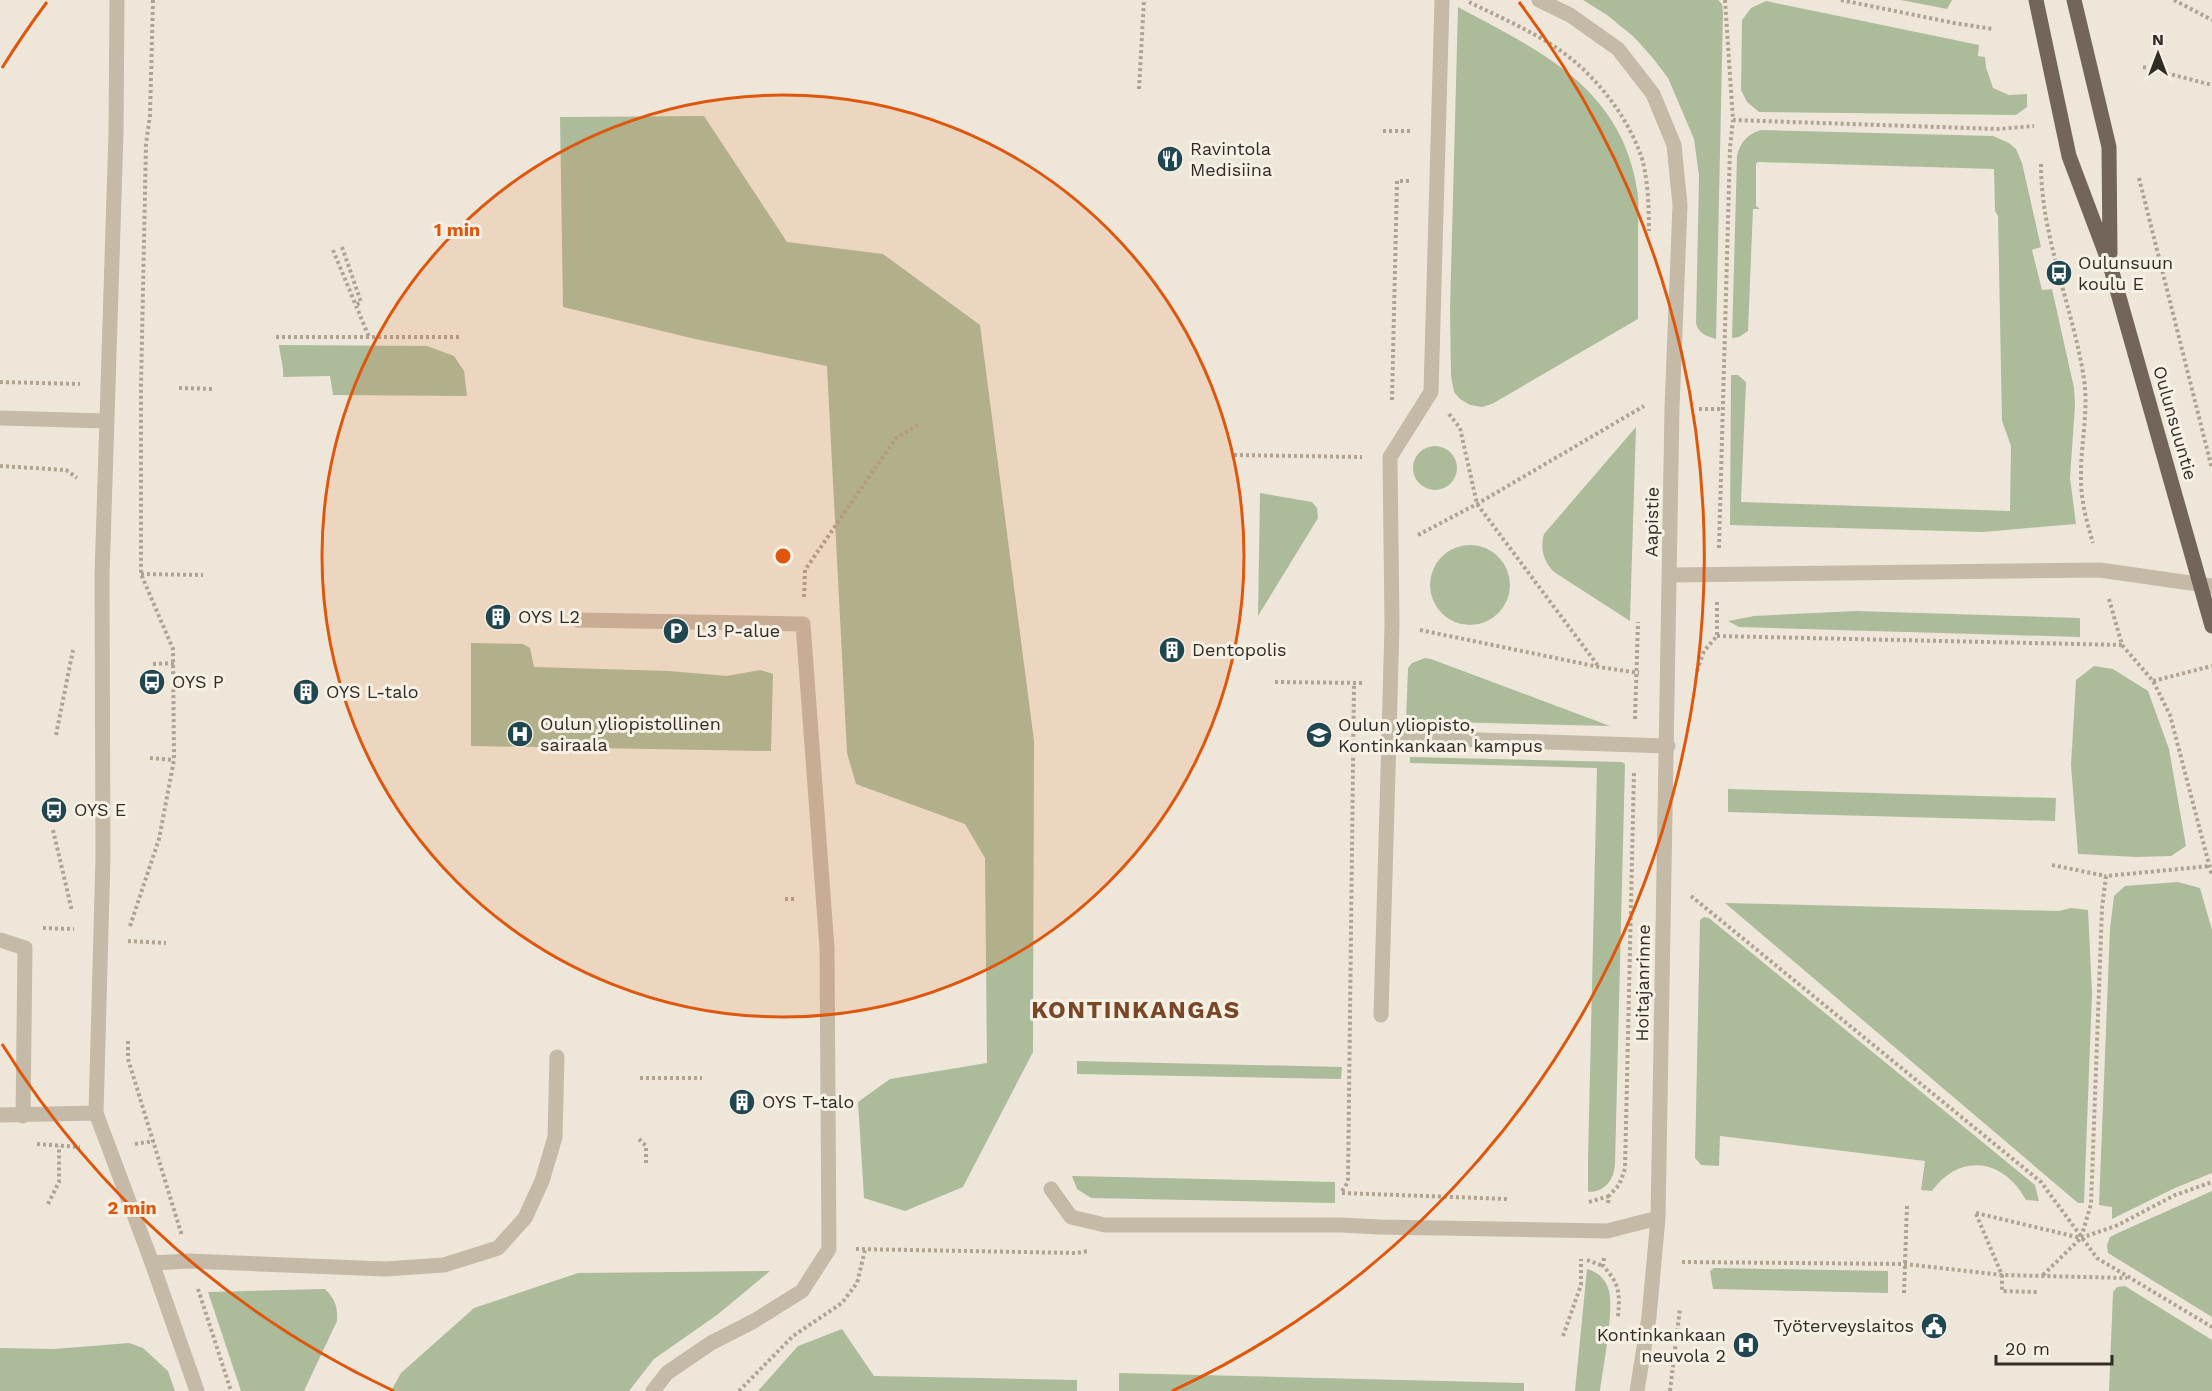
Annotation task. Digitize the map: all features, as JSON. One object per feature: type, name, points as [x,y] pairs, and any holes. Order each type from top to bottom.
[{"type":"main road","name":"Oulunsuuntie","points":[[2036,0],[2069,156],[2110,266],[2206,586],[2212,626]]},
{"type":"main road","name":"Oulunsuuntie","points":[[2074,0],[2109,147],[2110,266]]},
{"type":"street","points":[[117,0],[116,144],[102,576],[103,857],[96,1113],[197,1391]]},
{"type":"street","points":[[1381,1015],[1392,624],[1390,457],[1431,392],[1442,0]]},
{"type":"street","name":"Aapistie","points":[[1539,0],[1570,15],[1618,48],[1653,94],[1674,146],[1680,204],[1672,408],[1671,575],[2100,570],[2206,586]]},
{"type":"street","points":[[0,418],[106,422]]},
{"type":"street","name":"Hoitajanrinne","points":[[1637,1391],[1658,1218],[1671,575]]},
{"type":"street","points":[[578,620],[804,624],[826,948],[829,1249],[802,1291],[753,1322],[711,1343],[667,1373],[653,1391]]},
{"type":"street","points":[[1389,737],[1668,746]]},
{"type":"street","points":[[0,940],[25,948],[23,1116]]},
{"type":"street","points":[[152,1263],[189,1261],[385,1269],[444,1265],[498,1248],[525,1218],[542,1181],[555,1137],[557,1057]]},
{"type":"street","points":[[0,1115],[96,1113]]},
{"type":"street","points":[[1051,1189],[1071,1217],[1105,1224],[1341,1224],[1380,1227],[1607,1231],[1658,1218]]},
{"type":"path","points":[[153,0],[150,115],[146,144],[141,386],[141,574],[173,649],[174,760],[159,839],[128,932],[128,941],[166,943]]},
{"type":"path","points":[[1139,89],[1144,0]]},
{"type":"path","points":[[1466,0],[1555,47],[1591,75],[1618,111],[1641,154],[1649,207],[1648,242]]},
{"type":"path","points":[[1697,674],[1704,651],[1717,636],[1730,148],[1733,120],[1725,0]]},
{"type":"path","points":[[1841,0],[1954,24],[1993,29]]},
{"type":"path","points":[[2174,0],[2212,20]]},
{"type":"path","points":[[2143,67],[2212,85]]},
{"type":"path","points":[[1412,141],[1413,119]]},
{"type":"path","points":[[1733,120],[1998,129],[2041,125]]},
{"type":"path","points":[[2041,160],[2041,183],[2046,221],[2084,379],[2086,411],[2081,480],[2086,518],[2122,645],[2153,681],[2170,715],[2212,876]]},
{"type":"path","points":[[1391,411],[1397,181],[1411,181],[1411,171]]},
{"type":"path","points":[[2137,171],[2212,469]]},
{"type":"path","points":[[342,247],[361,302],[356,305]]},
{"type":"path","points":[[333,250],[369,337]]},
{"type":"path","points":[[276,337],[461,337]]},
{"type":"path","points":[[0,382],[141,386]]},
{"type":"path","points":[[179,388],[213,389]]},
{"type":"path","points":[[1431,392],[1460,428],[1477,504],[1599,667]]},
{"type":"path","points":[[1644,394],[1644,418]]},
{"type":"path","points":[[1390,550],[1477,504],[1644,406]]},
{"type":"path","points":[[804,624],[805,570],[896,438],[921,423]]},
{"type":"path","points":[[1234,456],[1390,457]]},
{"type":"path","points":[[0,466],[66,470],[78,479],[78,487]]},
{"type":"path","points":[[141,574],[203,575]]},
{"type":"path","points":[[1617,1326],[1620,1289],[1612,1275],[1603,1266],[1609,1196],[1619,1185],[1625,1169],[1638,615]]},
{"type":"path","points":[[1392,624],[1599,667],[1636,672]]},
{"type":"path","points":[[1717,636],[2122,645]]},
{"type":"path","points":[[56,735],[74,645]]},
{"type":"path","points":[[153,664],[174,663]]},
{"type":"path","points":[[2153,681],[2212,666]]},
{"type":"path","points":[[1275,682],[1391,683]]},
{"type":"path","points":[[1342,1191],[1348,1182],[1354,683]]},
{"type":"path","points":[[150,759],[174,760]]},
{"type":"path","points":[[53,830],[72,913]]},
{"type":"path","points":[[2052,865],[2106,876],[2210,866]]},
{"type":"path","points":[[2081,1238],[2091,1204],[2102,908],[2106,876]]},
{"type":"path","points":[[1691,895],[2041,1182],[2097,1258],[2212,1327]]},
{"type":"path","points":[[73,921],[73,929]]},
{"type":"path","points":[[42,928],[100,930]]},
{"type":"path","points":[[128,1035],[128,1059],[231,1391]]},
{"type":"path","points":[[640,1078],[702,1078]]},
{"type":"path","points":[[639,1139],[646,1146],[646,1166]]},
{"type":"path","points":[[48,1204],[59,1182],[59,1146]]},
{"type":"path","points":[[2043,1275],[2081,1238],[2118,1224],[2175,1195],[2212,1182]]},
{"type":"path","points":[[1904,1293],[1907,1205]]},
{"type":"path","points":[[2037,1292],[2002,1291],[2002,1275],[1976,1213],[2081,1238]]},
{"type":"path","points":[[829,1249],[1076,1253],[1095,1249]]},
{"type":"path","points":[[739,1391],[754,1373],[793,1336],[842,1304],[857,1283],[865,1250]]},
{"type":"path","points":[[1563,1336],[1581,1285],[1581,1258]]},
{"type":"path","points":[[1654,1260],[1905,1264],[2002,1275],[2128,1278]]},
{"type":"green space","points":[[1583,0],[1718,0],[1722,4],[1716,339],[1703,334],[1696,323],[1699,176],[1694,139],[1668,78],[1652,57],[1634,37],[1607,15]]},
{"type":"green space","points":[[1901,0],[1952,0],[1947,9]]},
{"type":"green space","points":[[1766,1],[1979,45],[1978,56],[1985,57],[1993,88],[2009,95],[2027,94],[2027,107],[2016,115],[1759,112],[1747,102],[1741,90],[1742,20],[1751,8]]},
{"type":"green space","points":[[1458,7],[1520,40],[1548,58],[1574,78],[1597,101],[1616,127],[1630,158],[1638,195],[1638,319],[1492,404],[1482,407],[1470,405],[1460,399],[1454,392],[1451,376],[1450,310]]},
{"type":"green space","points":[[704,116],[787,242],[883,254],[980,325],[1034,741],[1033,1052],[963,1187],[905,1211],[864,1198],[858,1102],[890,1079],[987,1063],[985,858],[965,824],[856,784],[847,753],[827,366],[695,339],[563,307],[560,117]]},
{"type":"green space","points":[[1761,130],[1993,136],[2016,149],[2022,163],[2041,247],[2032,250],[2042,290],[2052,289],[2074,388],[2070,478],[2076,524],[1983,532],[1730,525],[1731,375],[1738,375],[1746,382],[1741,502],[2010,511],[2011,446],[2002,421],[1998,216],[1995,211],[1994,169],[1758,162],[1756,164],[1756,206],[1760,209],[1753,209],[1748,331],[1739,337],[1732,338],[1737,156],[1745,140]]},
{"type":"green space","points":[[279,345],[427,346],[454,356],[464,371],[467,396],[333,395],[330,376],[283,377]]},
{"type":"green space","points":[[1636,427],[1630,621],[1554,572],[1545,559],[1542,544],[1544,534]]},
{"type":"green space","points":[[1435,446],[1444,447],[1451,452],[1456,459],[1456,477],[1451,484],[1444,489],[1435,490],[1426,489],[1419,484],[1414,477],[1413,468],[1414,459],[1419,452],[1426,447]]},
{"type":"green space","points":[[1260,493],[1312,502],[1317,508],[1318,518],[1258,616]]},
{"type":"green space","points":[[1470,545],[1485,548],[1498,557],[1507,570],[1510,585],[1507,600],[1498,613],[1485,622],[1470,625],[1455,622],[1442,613],[1433,600],[1430,585],[1433,570],[1442,557],[1455,548]]},
{"type":"green space","points":[[1856,611],[2080,618],[2080,637],[1739,627],[1728,621],[1754,616]]},
{"type":"green space","points":[[471,643],[523,644],[530,648],[534,667],[669,671],[727,676],[760,670],[773,674],[771,751],[471,746]]},
{"type":"green space","points":[[1425,658],[1610,726],[1406,721],[1408,668],[1412,663]]},
{"type":"green space","points":[[2094,666],[2113,669],[2148,691],[2169,749],[2186,846],[2171,856],[2078,854],[2071,765],[2076,680]]},
{"type":"green space","points":[[1410,757],[1622,762],[1625,764],[1615,1164],[1608,1184],[1599,1190],[1588,1192],[1597,768],[1410,763]]},
{"type":"green space","points":[[1728,789],[2056,798],[2055,821],[1728,812]]},
{"type":"green space","points":[[2178,882],[2200,888],[2212,930],[2212,1173],[2175,1188],[2112,1219],[2112,1207],[2099,1205],[2110,929],[2114,896],[2125,886]]},
{"type":"green space","points":[[1725,903],[2088,910],[2092,993],[2084,1203],[2078,1203]]},
{"type":"green space","points":[[1704,917],[1709,918],[2035,1185],[2039,1201],[2026,1200],[2017,1186],[2006,1176],[1994,1169],[1981,1166],[1968,1166],[1955,1170],[1932,1191],[1921,1190],[1925,1161],[1720,1136],[1719,1166],[1701,1165],[1695,1158],[1700,920]]},
{"type":"green space","points":[[1077,1061],[1342,1067],[1341,1079],[1077,1074]]},
{"type":"green space","points":[[1072,1176],[1335,1182],[1335,1203],[1091,1198],[1077,1189]]},
{"type":"green space","points":[[2212,1191],[2212,1317],[2108,1253],[2107,1245],[2110,1237]]},
{"type":"green space","points":[[1714,1268],[1888,1271],[1888,1293],[1713,1289],[1710,1271]]},
{"type":"green space","points":[[1587,1269],[1595,1272],[1604,1280],[1608,1287],[1610,1300],[1600,1391],[1575,1391]]},
{"type":"green space","points":[[770,1271],[717,1315],[654,1359],[629,1391],[391,1391],[401,1373],[474,1308],[578,1273]]},
{"type":"green space","points":[[2125,1286],[2212,1340],[2212,1391],[2109,1391],[2113,1292],[2117,1287]]},
{"type":"green space","points":[[325,1289],[335,1304],[337,1321],[304,1391],[241,1391],[208,1292]]},
{"type":"green space","points":[[842,1329],[874,1376],[1077,1380],[1077,1391],[758,1391],[798,1346]]},
{"type":"green space","points":[[129,1343],[143,1348],[168,1371],[175,1391],[0,1391],[0,1348],[54,1349]]},
{"type":"green space","points":[[1119,1373],[1524,1383],[1524,1391],[1119,1391]]},
{"type":"place","name":"Ravintola Medisiina","points":[[1170,159]]},
{"type":"place","name":"Oulunsuun koulu E","points":[[2059,273]]},
{"type":"place","name":"OYS L2","points":[[498,617]]},
{"type":"place","name":"L3 P-alue","points":[[676,631]]},
{"type":"place","name":"Dentopolis","points":[[1172,650]]},
{"type":"place","name":"OYS P","points":[[152,682]]},
{"type":"place","name":"OYS L-talo","points":[[306,692]]},
{"type":"place","name":"Oulun yliopistollinen sairaala","points":[[520,734]]},
{"type":"place","name":"Oulun yliopisto, Kontinkankaan kampus","points":[[1319,735]]},
{"type":"place","name":"OYS E","points":[[54,810]]},
{"type":"place","name":"OYS T-talo","points":[[742,1102]]},
{"type":"place","name":"Työterveyslaitos","points":[[1934,1326]]},
{"type":"place","name":"Kontinkankaan neuvola 2","points":[[1746,1345]]},
{"type":"district","name":"KONTINKANGAS","points":[[1136,1010]]}]
